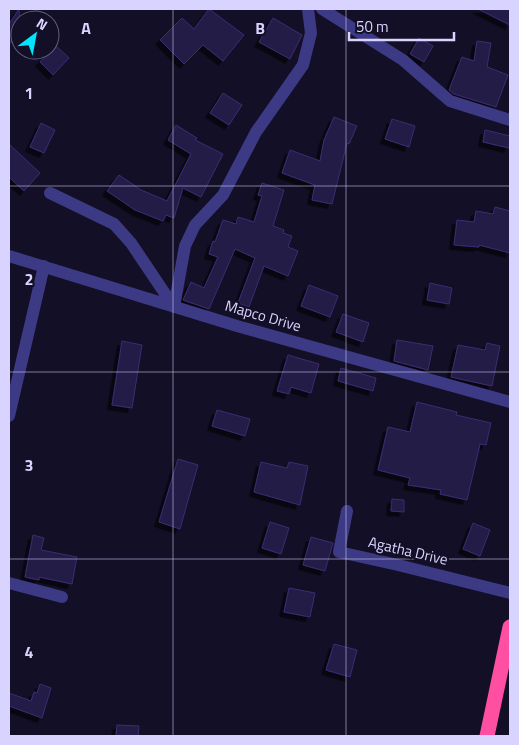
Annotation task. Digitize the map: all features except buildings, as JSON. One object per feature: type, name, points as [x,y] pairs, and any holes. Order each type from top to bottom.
[{"type":"highway","points":[[487,736],[510,627]]},
{"type":"street","points":[[174,307],[185,246],[195,225],[223,195],[256,132],[303,65],[311,32],[308,9]]},
{"type":"street","points":[[322,9],[404,60],[450,101],[510,120]]},
{"type":"street","points":[[50,193],[114,224],[131,243],[174,307]]},
{"type":"street","name":"Mapco Drive","points":[[9,256],[237,326],[510,402]]},
{"type":"street","points":[[9,416],[44,266]]},
{"type":"street","name":"Agatha Drive","points":[[347,511],[339,552],[510,594]]},
{"type":"street","points":[[9,583],[62,597]]}]
